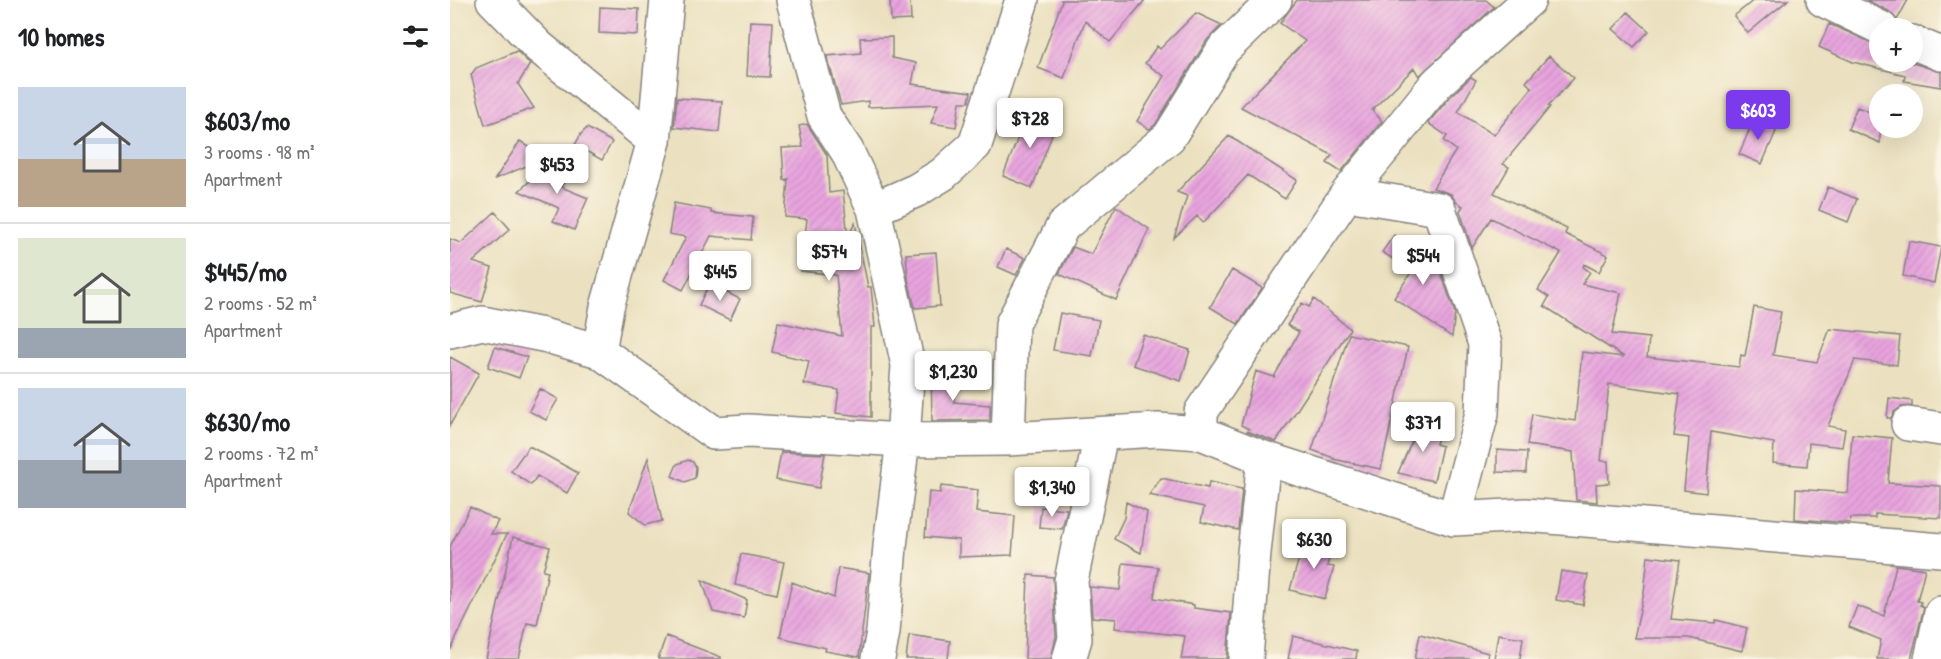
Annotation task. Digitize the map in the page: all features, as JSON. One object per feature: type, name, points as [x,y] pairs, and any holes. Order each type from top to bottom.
[{"type":"street","points":[[493,0],[539,47],[654,141]]},
{"type":"street","points":[[599,351],[607,307],[654,141],[667,0]]},
{"type":"street","points":[[793,0],[824,116],[847,152],[874,209],[908,365],[903,440],[890,546],[883,632],[878,659]]},
{"type":"street","points":[[874,209],[917,190],[943,174],[975,145],[1022,0]]},
{"type":"street","points":[[1008,439],[1011,324],[1063,226],[1168,137],[1223,50],[1275,0]]},
{"type":"street","points":[[1201,433],[1200,412],[1347,194],[1437,83],[1529,0]]},
{"type":"street","points":[[1823,0],[1874,16]]},
{"type":"street","points":[[1923,47],[1941,54]]},
{"type":"street","points":[[1347,194],[1439,209],[1482,333],[1485,344],[1482,413],[1454,519]]},
{"type":"street","points":[[450,331],[482,323],[543,335],[599,351],[714,434],[748,431],[903,440],[1008,439],[1158,430],[1201,433],[1264,458],[1454,519],[1526,515],[1941,550]]},
{"type":"street","points":[[1908,424],[1941,429]]},
{"type":"street","points":[[1069,659],[1075,639],[1071,581],[1101,434]]},
{"type":"street","points":[[1246,659],[1264,458]]},
{"type":"street","points":[[1931,659],[1941,613]]},
{"type":"building","points":[[910,0],[911,20],[891,21],[890,1]]},
{"type":"building","points":[[1061,0],[1145,0],[1110,42],[1085,21],[1064,78],[1038,68]]},
{"type":"building","points":[[1297,0],[1486,0],[1494,7],[1419,76],[1414,68],[1372,110],[1382,121],[1341,172],[1327,163],[1332,155],[1241,107],[1305,41],[1280,23]]},
{"type":"building","points":[[1754,0],[1788,0],[1748,33],[1734,16]]},
{"type":"building","points":[[1866,0],[1908,0],[1898,18]]},
{"type":"building","points":[[600,7],[639,9],[638,35],[599,33]]},
{"type":"building","points":[[1628,12],[1649,31],[1634,47],[1613,29]]},
{"type":"building","points":[[1196,13],[1222,25],[1207,40],[1155,125],[1149,129],[1137,121],[1164,76],[1145,63],[1157,46],[1160,49]]},
{"type":"building","points":[[750,21],[773,22],[770,77],[747,76]]},
{"type":"building","points":[[1829,24],[1869,41],[1869,66],[1853,62],[1819,47]]},
{"type":"building","points":[[892,37],[892,58],[916,63],[912,84],[971,92],[969,102],[960,102],[956,127],[931,123],[938,104],[868,107],[868,101],[841,105],[827,56],[861,53],[860,38]]},
{"type":"building","points":[[517,51],[530,64],[518,84],[534,108],[485,125],[471,75],[476,68]]},
{"type":"building","points":[[1549,56],[1574,78],[1548,106],[1550,107],[1503,164],[1509,167],[1494,193],[1567,229],[1565,234],[1608,255],[1599,272],[1584,264],[1583,267],[1590,272],[1582,284],[1621,293],[1612,334],[1649,338],[1647,357],[1739,367],[1741,355],[1745,356],[1754,307],[1781,312],[1773,355],[1817,362],[1830,329],[1900,336],[1897,365],[1855,360],[1828,426],[1845,429],[1842,447],[1809,443],[1807,466],[1773,463],[1774,443],[1711,432],[1706,493],[1684,490],[1689,438],[1674,436],[1680,394],[1609,384],[1601,461],[1608,461],[1609,483],[1596,484],[1597,502],[1576,500],[1573,452],[1527,445],[1532,414],[1575,421],[1582,352],[1624,357],[1544,306],[1549,297],[1538,290],[1561,253],[1491,218],[1472,248],[1460,211],[1463,206],[1456,202],[1451,194],[1433,188],[1456,150],[1444,141],[1447,136],[1428,123],[1471,77],[1476,80],[1458,112],[1494,135],[1532,88],[1526,82]]},
{"type":"building","points":[[1923,66],[1941,72],[1941,87],[1904,81],[1905,75],[1893,72],[1923,72]]},
{"type":"building","points":[[677,98],[722,101],[719,132],[674,127]]},
{"type":"building","points":[[1857,107],[1869,112],[1869,138],[1880,138],[1880,143],[1848,129]]},
{"type":"building","points":[[1028,112],[1057,121],[1032,188],[1003,176]]},
{"type":"building","points":[[1754,119],[1777,129],[1762,164],[1739,154]]},
{"type":"building","points":[[807,124],[827,155],[829,193],[843,191],[848,237],[855,223],[868,287],[871,287],[875,327],[871,327],[871,417],[836,413],[839,390],[804,384],[809,361],[772,352],[778,322],[842,336],[836,275],[801,271],[807,219],[785,217],[788,179],[784,180],[782,148],[803,147],[799,126]]},
{"type":"building","points":[[587,128],[612,142],[602,160],[575,145]]},
{"type":"building","points":[[1229,136],[1297,180],[1285,199],[1248,175],[1203,223],[1197,216],[1174,238],[1187,196],[1177,192]]},
{"type":"building","points":[[520,141],[546,158],[495,179]]},
{"type":"building","points":[[551,161],[570,173],[561,187],[588,198],[574,230],[553,221],[559,208],[519,191]]},
{"type":"building","points":[[1828,187],[1857,199],[1848,222],[1819,210]]},
{"type":"building","points":[[674,203],[711,210],[711,213],[753,217],[751,240],[711,236],[683,290],[664,280],[686,237],[669,234]]},
{"type":"building","points":[[1116,206],[1149,229],[1116,300],[1059,274],[1073,247],[1091,254]]},
{"type":"building","points":[[495,212],[510,229],[473,262],[492,268],[482,302],[450,293],[450,239],[461,243]]},
{"type":"building","points":[[1394,235],[1430,260],[1434,253],[1455,313],[1452,337],[1394,298],[1412,271],[1382,252]]},
{"type":"building","points":[[1909,241],[1941,247],[1934,283],[1903,276]]},
{"type":"building","points":[[1006,249],[1025,258],[1016,275],[998,267]]},
{"type":"building","points":[[936,252],[940,306],[915,308],[908,279],[906,254]]},
{"type":"building","points":[[1232,270],[1262,288],[1238,324],[1210,307]]},
{"type":"building","points":[[709,284],[740,299],[730,320],[699,305]]},
{"type":"building","points":[[1314,299],[1350,329],[1276,442],[1247,431],[1249,429],[1241,425],[1256,371],[1274,377],[1299,332],[1287,325],[1302,303],[1309,307]]},
{"type":"building","points":[[1060,313],[1099,320],[1092,356],[1053,350]]},
{"type":"building","points":[[1349,334],[1408,347],[1381,469],[1333,459],[1312,450]]},
{"type":"building","points":[[1143,335],[1190,350],[1181,381],[1133,365]]},
{"type":"building","points":[[495,347],[527,357],[519,378],[488,367]]},
{"type":"building","points":[[450,357],[479,373],[450,425]]},
{"type":"building","points":[[931,368],[953,376],[954,402],[990,405],[990,420],[932,421]]},
{"type":"building","points":[[540,389],[558,399],[546,420],[529,411]]},
{"type":"building","points":[[1889,398],[1912,401],[1912,406],[1901,407],[1894,412],[1891,418],[1887,418]]},
{"type":"building","points":[[1421,420],[1441,425],[1436,444],[1442,446],[1434,481],[1398,473]]},
{"type":"building","points":[[1852,434],[1892,438],[1888,483],[1941,486],[1941,518],[1875,514],[1875,518],[1851,518],[1850,523],[1795,519],[1796,489],[1848,493]]},
{"type":"building","points":[[529,446],[578,473],[567,493],[537,476],[531,485],[511,471]]},
{"type":"building","points":[[1497,450],[1527,452],[1526,473],[1497,472]]},
{"type":"building","points":[[781,452],[825,454],[819,488],[776,480]]},
{"type":"building","points":[[648,458],[662,521],[645,525],[629,512]]},
{"type":"building","points":[[688,460],[696,467],[695,478],[685,482],[672,476],[677,464]]},
{"type":"building","points":[[1161,478],[1208,488],[1209,482],[1242,489],[1238,530],[1201,522],[1204,507],[1149,495]]},
{"type":"building","points":[[941,486],[978,490],[976,512],[1015,516],[1012,555],[959,557],[959,540],[925,537],[929,492],[940,493]]},
{"type":"building","points":[[1126,502],[1147,512],[1141,553],[1114,539],[1124,518]]},
{"type":"building","points":[[470,507],[498,521],[491,534],[507,534],[450,651],[450,547]]},
{"type":"building","points":[[1041,507],[1067,509],[1062,529],[1039,527]]},
{"type":"building","points":[[513,537],[550,547],[543,570],[548,571],[537,625],[527,623],[519,659],[486,659]]},
{"type":"building","points":[[1309,538],[1333,544],[1327,566],[1334,567],[1325,599],[1290,590],[1299,558],[1304,559]]},
{"type":"building","points":[[741,554],[784,562],[777,594],[735,585]]},
{"type":"building","points":[[1648,556],[1680,560],[1671,619],[1715,623],[1716,620],[1747,628],[1742,651],[1689,638],[1634,638],[1644,593]]},
{"type":"building","points":[[1123,563],[1158,567],[1154,598],[1194,605],[1194,608],[1231,613],[1227,659],[1181,659],[1185,636],[1115,628],[1116,619],[1092,617],[1090,587],[1120,590]]},
{"type":"building","points":[[1896,565],[1925,569],[1917,601],[1921,602],[1920,605],[1924,607],[1911,659],[1877,659],[1881,640],[1849,627],[1857,606],[1884,616]]},
{"type":"building","points":[[838,568],[869,573],[859,657],[825,651],[826,648],[780,637],[792,582],[834,598]]},
{"type":"building","points":[[1561,571],[1588,575],[1583,605],[1556,600]]},
{"type":"building","points":[[1028,575],[1053,577],[1056,637],[1051,659],[1025,659]]},
{"type":"building","points":[[702,580],[747,600],[744,618],[713,612]]},
{"type":"building","points":[[1420,634],[1488,653],[1487,659],[1415,659]]},
{"type":"building","points":[[1498,634],[1523,638],[1520,659],[1494,659]]},
{"type":"building","points":[[909,635],[950,641],[948,659],[906,659]]},
{"type":"building","points":[[666,636],[721,657],[721,659],[658,659]]},
{"type":"building","points":[[1293,636],[1357,651],[1356,659],[1288,659]]}]
